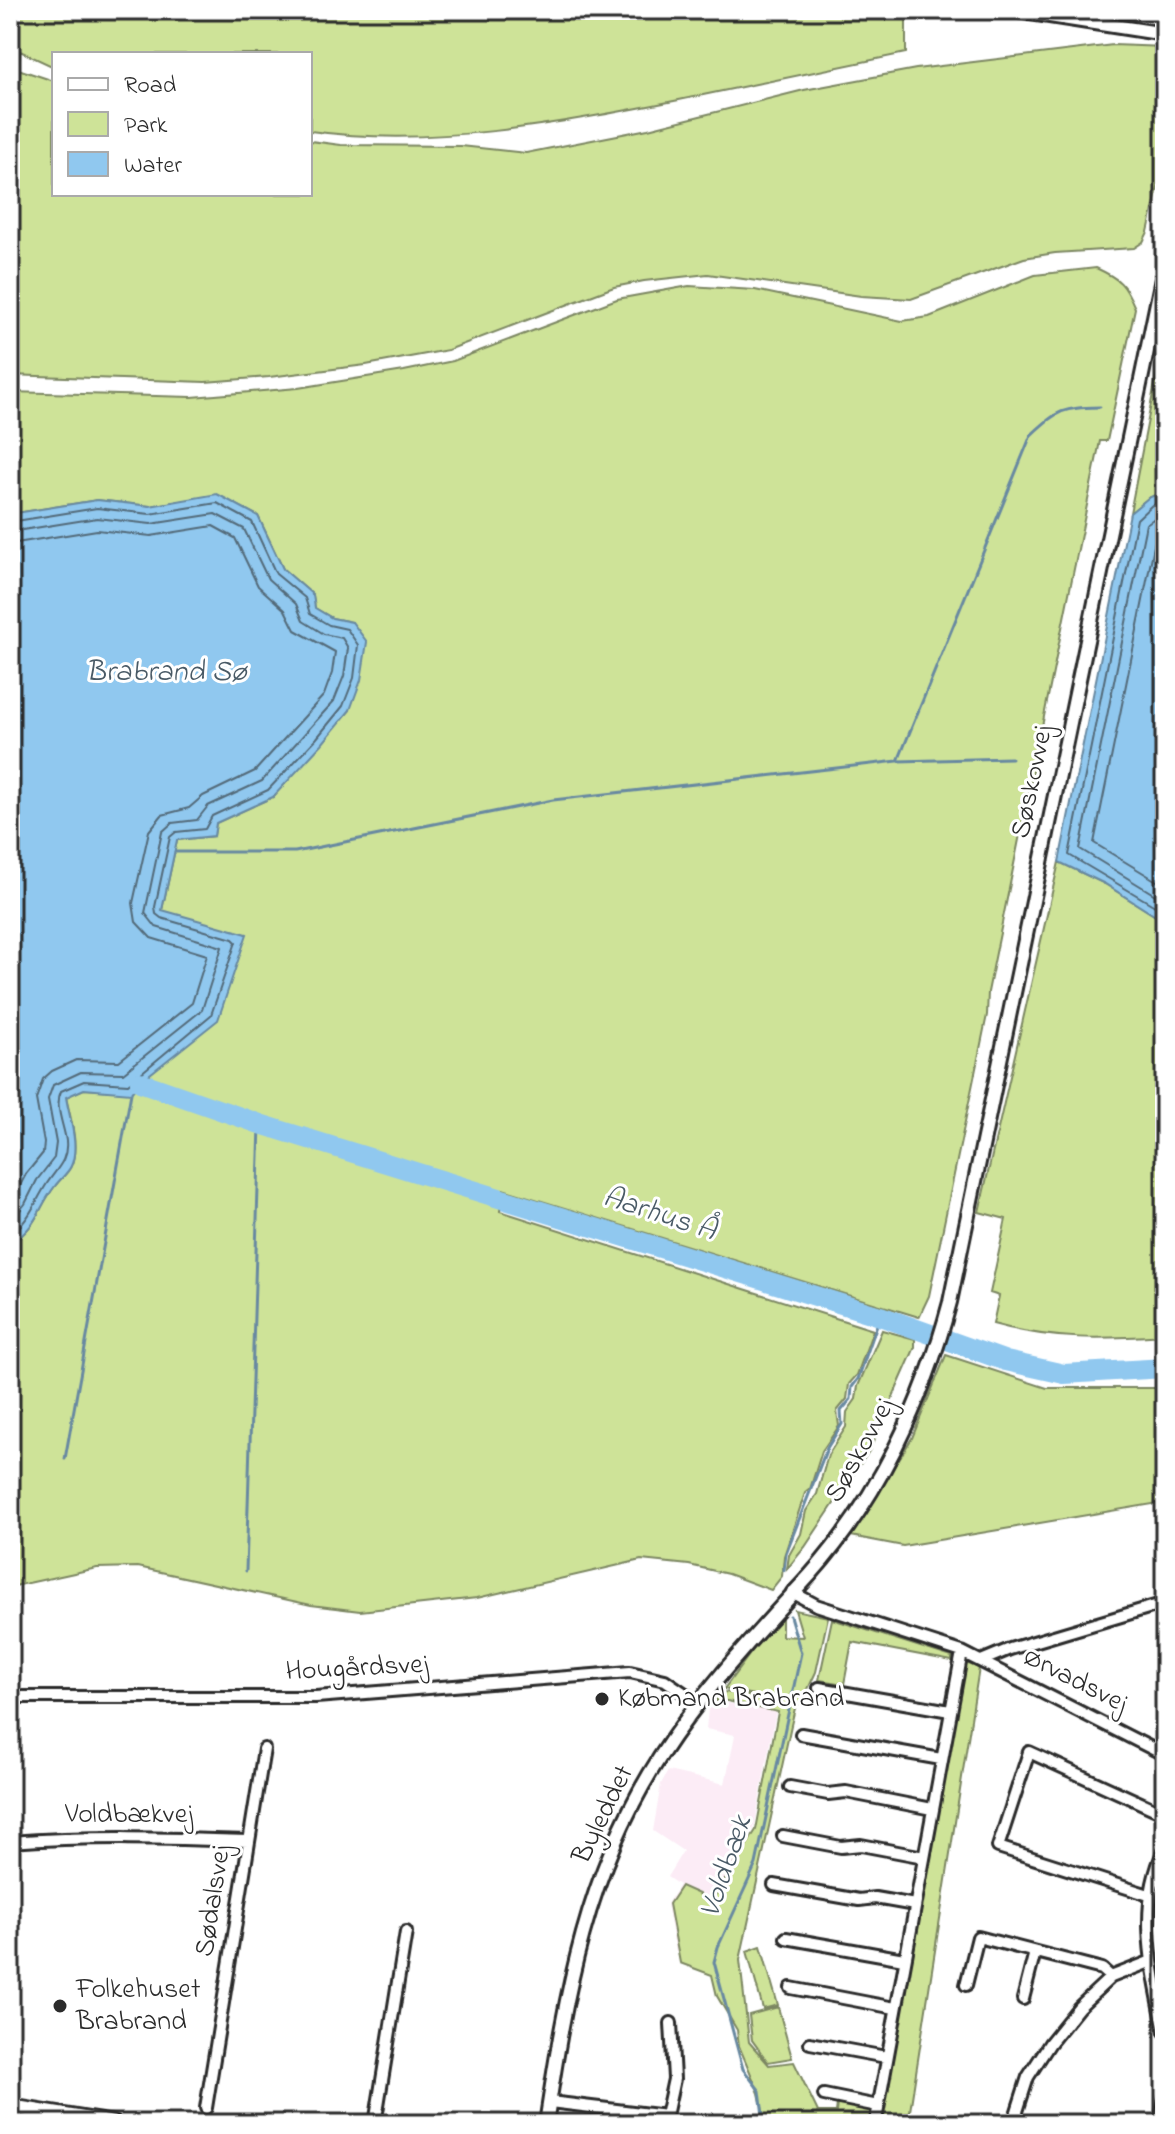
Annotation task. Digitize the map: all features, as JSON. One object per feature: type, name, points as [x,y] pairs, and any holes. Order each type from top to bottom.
[{"type":"main road","points":[[10,2107],[114,2124]]},
{"type":"street","points":[[1011,10],[1165,34]]},
{"type":"street","name":"Søskovvej","points":[[792,1592],[836,1541],[871,1490],[905,1426],[934,1357],[947,1315],[1165,264]]},
{"type":"street","name":"Ørvadsvej","points":[[792,1592],[831,1610],[962,1652],[1165,1755]]},
{"type":"street","name":"Byleddet","points":[[546,2124],[568,1985],[599,1879],[638,1792],[697,1702],[792,1592]]},
{"type":"street","points":[[981,1661],[1010,1649],[1165,1603]]},
{"type":"street","points":[[876,2120],[962,1652]]},
{"type":"street","name":"Hougårdsvej","points":[[10,1697],[316,1697],[630,1672],[665,1680],[697,1702]]},
{"type":"street","points":[[819,1688],[950,1711]]},
{"type":"street","points":[[801,1734],[941,1759]]},
{"type":"street","name":"Sødalsvej","points":[[206,2108],[264,1749]]},
{"type":"street","points":[[1149,1895],[998,1847],[1029,1752],[1165,1814]]},
{"type":"street","points":[[790,1787],[828,1794],[846,1792],[932,1809]]},
{"type":"street","points":[[783,1836],[841,1847],[861,1845],[924,1857]]},
{"type":"street","name":"Voldbækvej","points":[[10,1842],[115,1838],[248,1841]]},
{"type":"street","points":[[1165,1848],[1154,1874],[1147,1918],[1165,2032]]},
{"type":"street","points":[[774,1885],[859,1900],[875,1898],[915,1905]]},
{"type":"street","points":[[375,2124],[406,1932]]},
{"type":"street","points":[[966,1985],[978,1937],[1102,1969],[1111,1977]]},
{"type":"street","points":[[786,1938],[904,1959]]},
{"type":"street","points":[[1023,1999],[1035,1952]]},
{"type":"street","points":[[1013,2124],[1028,2077],[1079,2007],[1111,1977],[1152,1961]]},
{"type":"street","points":[[791,1988],[895,2008]]},
{"type":"street","points":[[550,2102],[666,2116],[674,2079],[671,2023]]},
{"type":"street","points":[[810,2043],[886,2057]]},
{"type":"street","points":[[824,2095],[878,2106]]},
{"type":"street","points":[[1160,2124],[1165,2097]]},
{"type":"shaded area","points":[[715,1701],[776,1711],[754,1829],[742,1844],[724,1914],[701,1962],[676,1952],[667,1904],[679,1885],[667,1877],[683,1851],[653,1831],[661,1784],[668,1771],[725,1784],[735,1735],[706,1729],[708,1708]]},
{"type":"green space","points":[[10,10],[910,10],[906,22],[906,53],[588,117],[449,135],[356,136],[312,131],[312,52],[52,52],[52,66],[20,51],[18,69],[52,80],[52,196],[312,196],[312,141],[341,145],[461,146],[526,153],[648,129],[804,90],[916,69],[1113,45],[1165,47],[1165,157],[1148,232],[1143,242],[1134,248],[1024,258],[911,299],[861,296],[708,274],[644,281],[614,287],[448,350],[366,365],[269,377],[205,382],[10,375]]},
{"type":"green space","points":[[1096,268],[1121,283],[1135,308],[1107,441],[1100,441],[929,1296],[919,1317],[503,1189],[500,1211],[873,1330],[857,1375],[849,1384],[847,1399],[837,1411],[839,1426],[822,1451],[810,1489],[805,1493],[784,1556],[782,1576],[771,1590],[728,1574],[689,1565],[641,1560],[477,1598],[360,1611],[311,1605],[138,1567],[97,1568],[10,1587],[10,1245],[32,1223],[71,1166],[75,1150],[66,1097],[84,1089],[131,1092],[140,1082],[162,910],[177,840],[214,836],[216,823],[273,797],[350,710],[352,622],[332,618],[315,608],[313,595],[283,569],[258,516],[218,495],[150,506],[97,500],[10,514],[10,392],[192,397],[298,388],[453,361],[617,299],[689,286],[755,290],[902,321],[929,317],[1035,275]]},
{"type":"green space","points":[[1165,345],[1165,491],[1148,498],[1130,513],[1160,357]]},
{"type":"green space","points":[[1059,862],[1105,884],[1165,922],[1165,1335],[1079,1337],[1015,1330],[993,1324],[999,1296],[990,1293],[1006,1219],[979,1212]]},
{"type":"green space","points":[[882,1330],[915,1339],[915,1347],[869,1451],[787,1569],[789,1555],[801,1534],[806,1511],[817,1494],[828,1455],[846,1427],[847,1412],[856,1399],[858,1386]]},
{"type":"green space","points":[[946,1355],[1047,1388],[1165,1388],[1165,1502],[903,1546],[851,1536],[912,1438]]},
{"type":"green space","points":[[795,1610],[828,1617],[816,1672],[801,1704],[796,1704],[740,1960],[749,2042],[769,2065],[794,2062],[818,2112],[836,2112],[837,2104],[870,2109],[870,2121],[882,2123],[966,1663],[979,1668],[908,2124],[766,2124],[759,2093],[739,2046],[737,2030],[717,1996],[712,1975],[680,1963],[669,1904],[681,1886],[712,1900],[756,1830],[778,1712],[715,1701],[721,1692],[780,1704],[780,1700],[724,1689],[758,1643],[782,1618],[782,1636],[803,1637]]},
{"type":"green space","points":[[832,1619],[952,1657],[952,1661],[852,1642],[844,1684],[819,1680]]},
{"type":"green space","points":[[761,1946],[778,2005],[763,2009],[747,1951]]},
{"type":"green space","points":[[778,2007],[792,2058],[768,2062],[752,2040],[749,2015]]},
{"type":"water","points":[[1165,491],[1165,922],[1105,884],[1059,862],[1130,513],[1148,498]]},
{"type":"water","name":"Brabrand Sø","points":[[217,494],[258,516],[283,569],[313,595],[315,608],[332,618],[352,622],[367,642],[361,680],[350,710],[273,797],[216,823],[214,836],[177,840],[162,910],[247,934],[218,1020],[140,1082],[131,1093],[84,1089],[66,1097],[74,1141],[71,1166],[32,1223],[10,1245],[10,514],[97,500],[150,506]]},
{"type":"waterway","points":[[175,852],[295,852],[553,800],[898,761],[1031,435],[1062,412],[1100,407]]},
{"type":"waterway","points":[[898,761],[1011,758]]},
{"type":"waterway","name":"Aarhus Å","points":[[140,1082],[260,1124],[880,1316],[1006,1361],[1064,1374],[1165,1368]]},
{"type":"waterway","points":[[65,1459],[131,1093]]},
{"type":"waterway","points":[[246,1571],[260,1124]]},
{"type":"waterway","name":"Voldbæk","points":[[784,1570],[786,1553],[827,1448],[842,1424],[841,1411],[851,1399],[852,1387],[858,1379],[880,1316]]},
{"type":"waterway","name":"Voldbæk","points":[[764,2124],[760,2091],[743,2069],[714,1962],[756,1864],[801,1653],[790,1616]]},
{"type":"place","name":"Købmand Brabrand","points":[[602,1699]]},
{"type":"place","name":"Folkehuset Brabrand","points":[[60,2006]]}]
